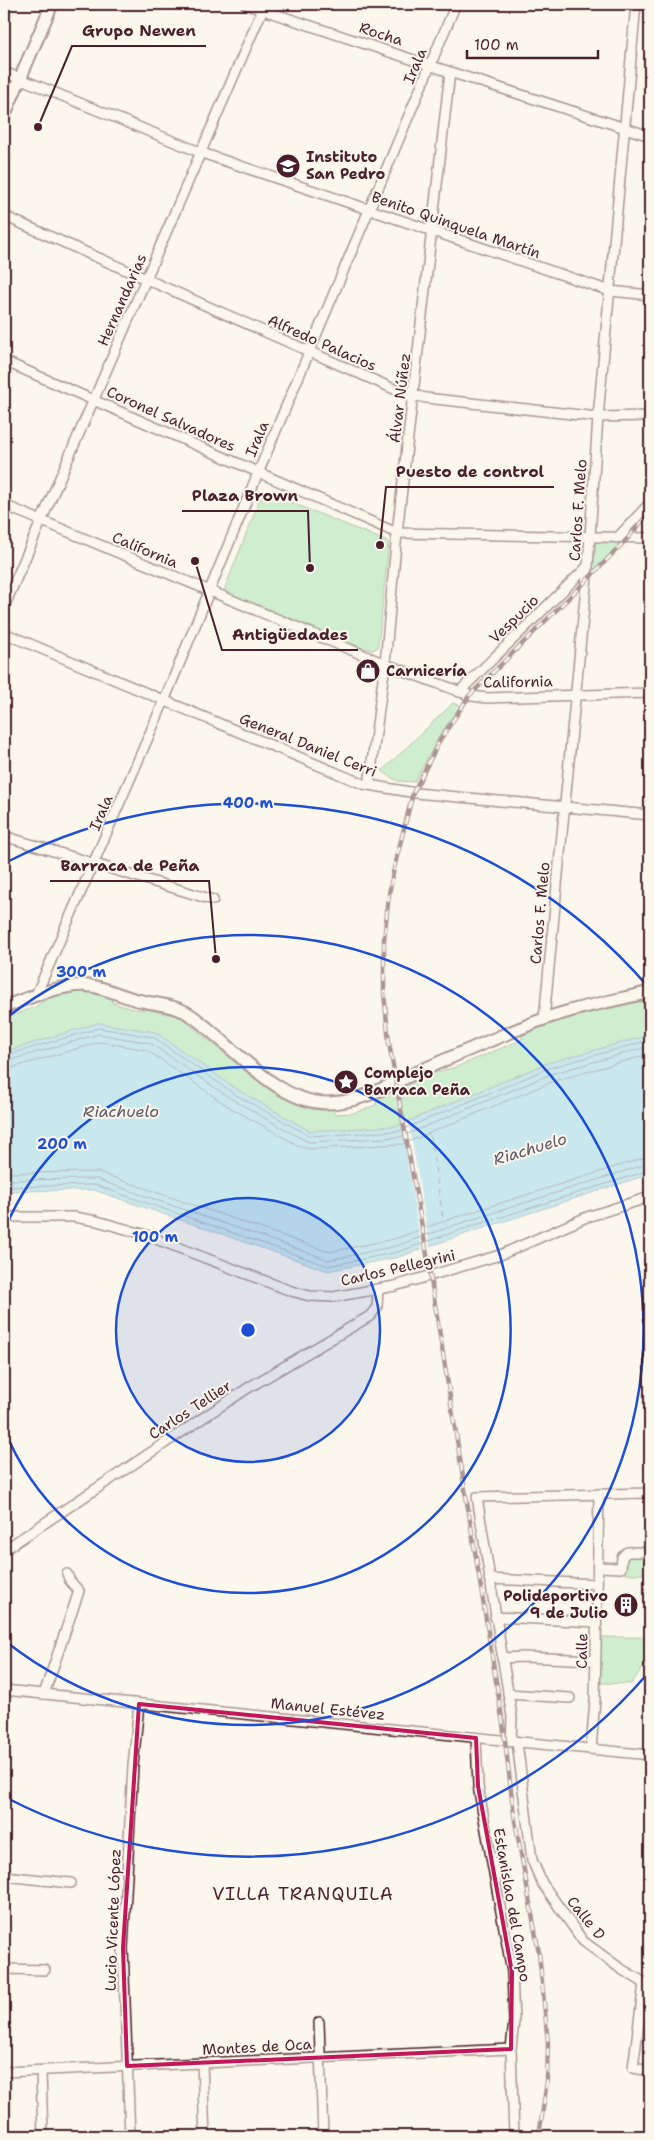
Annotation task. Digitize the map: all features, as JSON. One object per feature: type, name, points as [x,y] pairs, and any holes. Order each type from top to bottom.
[{"type":"main road","points":[[4,116],[52,4]]},
{"type":"main road","points":[[4,1007],[36,995],[88,985],[124,997],[175,1007],[196,1019],[280,1088],[295,1097],[325,1103],[350,1101],[372,1094],[410,1075],[544,1019],[650,992]]},
{"type":"street","name":"Rocha","points":[[246,4],[264,7],[450,72],[650,136]]},
{"type":"street","name":"Irala","points":[[36,995],[164,701],[308,352],[456,4]]},
{"type":"street","name":"Carlos F. Melo","points":[[544,1019],[588,566],[598,417],[636,4]]},
{"type":"street","name":"Hernandarias","points":[[4,607],[264,7]]},
{"type":"street","name":"Benito Quinquela Martín","points":[[4,72],[202,153],[610,291],[650,295]]},
{"type":"street","name":"Álvar Núñez","points":[[369,786],[385,664],[397,533],[450,72]]},
{"type":"street","name":"Alfredo Palacios","points":[[4,216],[396,391],[414,396],[598,417],[650,416]]},
{"type":"street","name":"Coronel Salvadores","points":[[4,361],[397,533],[650,538]]},
{"type":"street","points":[[616,538],[650,503]]},
{"type":"street","name":"California","points":[[4,506],[385,664],[459,692],[487,698],[650,693]]},
{"type":"street","name":"Vespucio","points":[[459,692],[588,566]]},
{"type":"street","name":"General Daniel Cerri","points":[[4,633],[347,779],[369,786],[409,792],[650,815]]},
{"type":"street","points":[[4,836],[95,862],[214,900]]},
{"type":"street","name":"Carlos Pellegrini","points":[[4,1217],[74,1217],[97,1221],[144,1234],[261,1280],[310,1296],[333,1297],[378,1289],[476,1263],[523,1246],[587,1217],[650,1197]]},
{"type":"street","name":"Carlos Tellier","points":[[4,1550],[248,1388],[370,1316],[377,1307],[378,1289]]},
{"type":"street","points":[[599,1494],[650,1493]]},
{"type":"street","name":"Calle D","points":[[599,1494],[477,1497],[532,1860],[542,1883],[583,1941],[620,1969],[647,1984]]},
{"type":"street","name":"Calle","points":[[592,1749],[599,1494]]},
{"type":"street","points":[[598,1568],[621,1568],[622,1557],[627,1552],[650,1552]]},
{"type":"street","points":[[44,1694],[79,1591],[67,1574]]},
{"type":"street","points":[[489,1579],[597,1584]]},
{"type":"street","points":[[495,1617],[596,1622]]},
{"type":"street","points":[[502,1658],[595,1660]]},
{"type":"street","name":"Manuel Estévez","points":[[4,1690],[650,1755]]},
{"type":"street","points":[[508,1694],[570,1698]]},
{"type":"street","name":"Lucio Vicente López","points":[[130,2136],[123,1948],[133,1766],[140,1704]]},
{"type":"street","name":"Estanislao del Campo","points":[[476,1738],[478,1786],[512,1972],[514,2021],[511,2049],[514,2136]]},
{"type":"street","points":[[4,1876],[71,1883]]},
{"type":"street","points":[[4,1969],[45,1970]]},
{"type":"street","points":[[647,1984],[646,2002],[633,2068],[650,2071]]},
{"type":"street","points":[[319,2022],[323,2136]]},
{"type":"street","name":"Montes de Oca","points":[[4,2072],[511,2049]]},
{"type":"street","points":[[202,2064],[205,2136]]},
{"type":"street","points":[[41,2071],[43,2136]]},
{"type":"highlighted area","points":[[139,1704],[476,1738],[478,1786],[512,1972],[511,2049],[127,2066],[123,1948]]},
{"type":"green space","points":[[263,491],[389,542],[378,647],[373,650],[359,647],[223,593]]},
{"type":"green space","points":[[590,538],[628,538],[586,581]]},
{"type":"green space","points":[[453,703],[460,706],[443,730],[414,782],[397,781],[382,771]]},
{"type":"green space","points":[[76,989],[97,990],[113,998],[112,1002],[130,1008],[148,1009],[181,1017],[255,1079],[278,1092],[334,1108],[334,1114],[354,1113],[376,1105],[376,1101],[419,1077],[456,1067],[521,1040],[524,1032],[551,1022],[641,1000],[650,1002],[650,1035],[548,1063],[397,1126],[310,1131],[239,1091],[155,1032],[98,1023],[4,1052],[4,1018],[35,1007],[54,994]]},
{"type":"green space","points":[[626,1557],[650,1557],[650,1574],[625,1574]]},
{"type":"green space","points":[[601,1637],[647,1637],[646,1663],[631,1684],[599,1683]]},
{"type":"water","name":"Riachuelo","points":[[98,1023],[155,1032],[239,1091],[310,1131],[397,1126],[548,1063],[650,1035],[650,1174],[399,1257],[328,1271],[94,1190],[4,1191],[4,1052]]},
{"type":"pier","points":[[408,1118],[430,1247],[422,1250],[401,1122]]},
{"type":"ferry route","points":[[430,1135],[443,1218]]},
{"type":"railway","points":[[539,2136],[547,2081],[548,2043],[539,1953],[514,1815],[503,1724],[426,1249],[389,1043],[384,993],[384,940],[394,868],[413,793],[440,740],[469,696],[586,581],[628,538],[650,512]]},
{"type":"place","name":"Grupo Newen","points":[[38,127]]},
{"type":"place","name":"Instituto San Pedro","points":[[288,166]]},
{"type":"place","name":"Puesto de control","points":[[380,545]]},
{"type":"place","name":"Antigüedades","points":[[195,561]]},
{"type":"place","name":"Plaza Brown","points":[[310,568]]},
{"type":"place","name":"Carnicería","points":[[368,671]]},
{"type":"place","name":"Barraca de Peña","points":[[216,959]]},
{"type":"place","name":"Complejo Barraca Peña","points":[[346,1082]]},
{"type":"place","name":"Polideportivo 9 de Julio","points":[[626,1605]]},
{"type":"district","name":"VILLA TRANQUILA","points":[[303,1894]]}]
